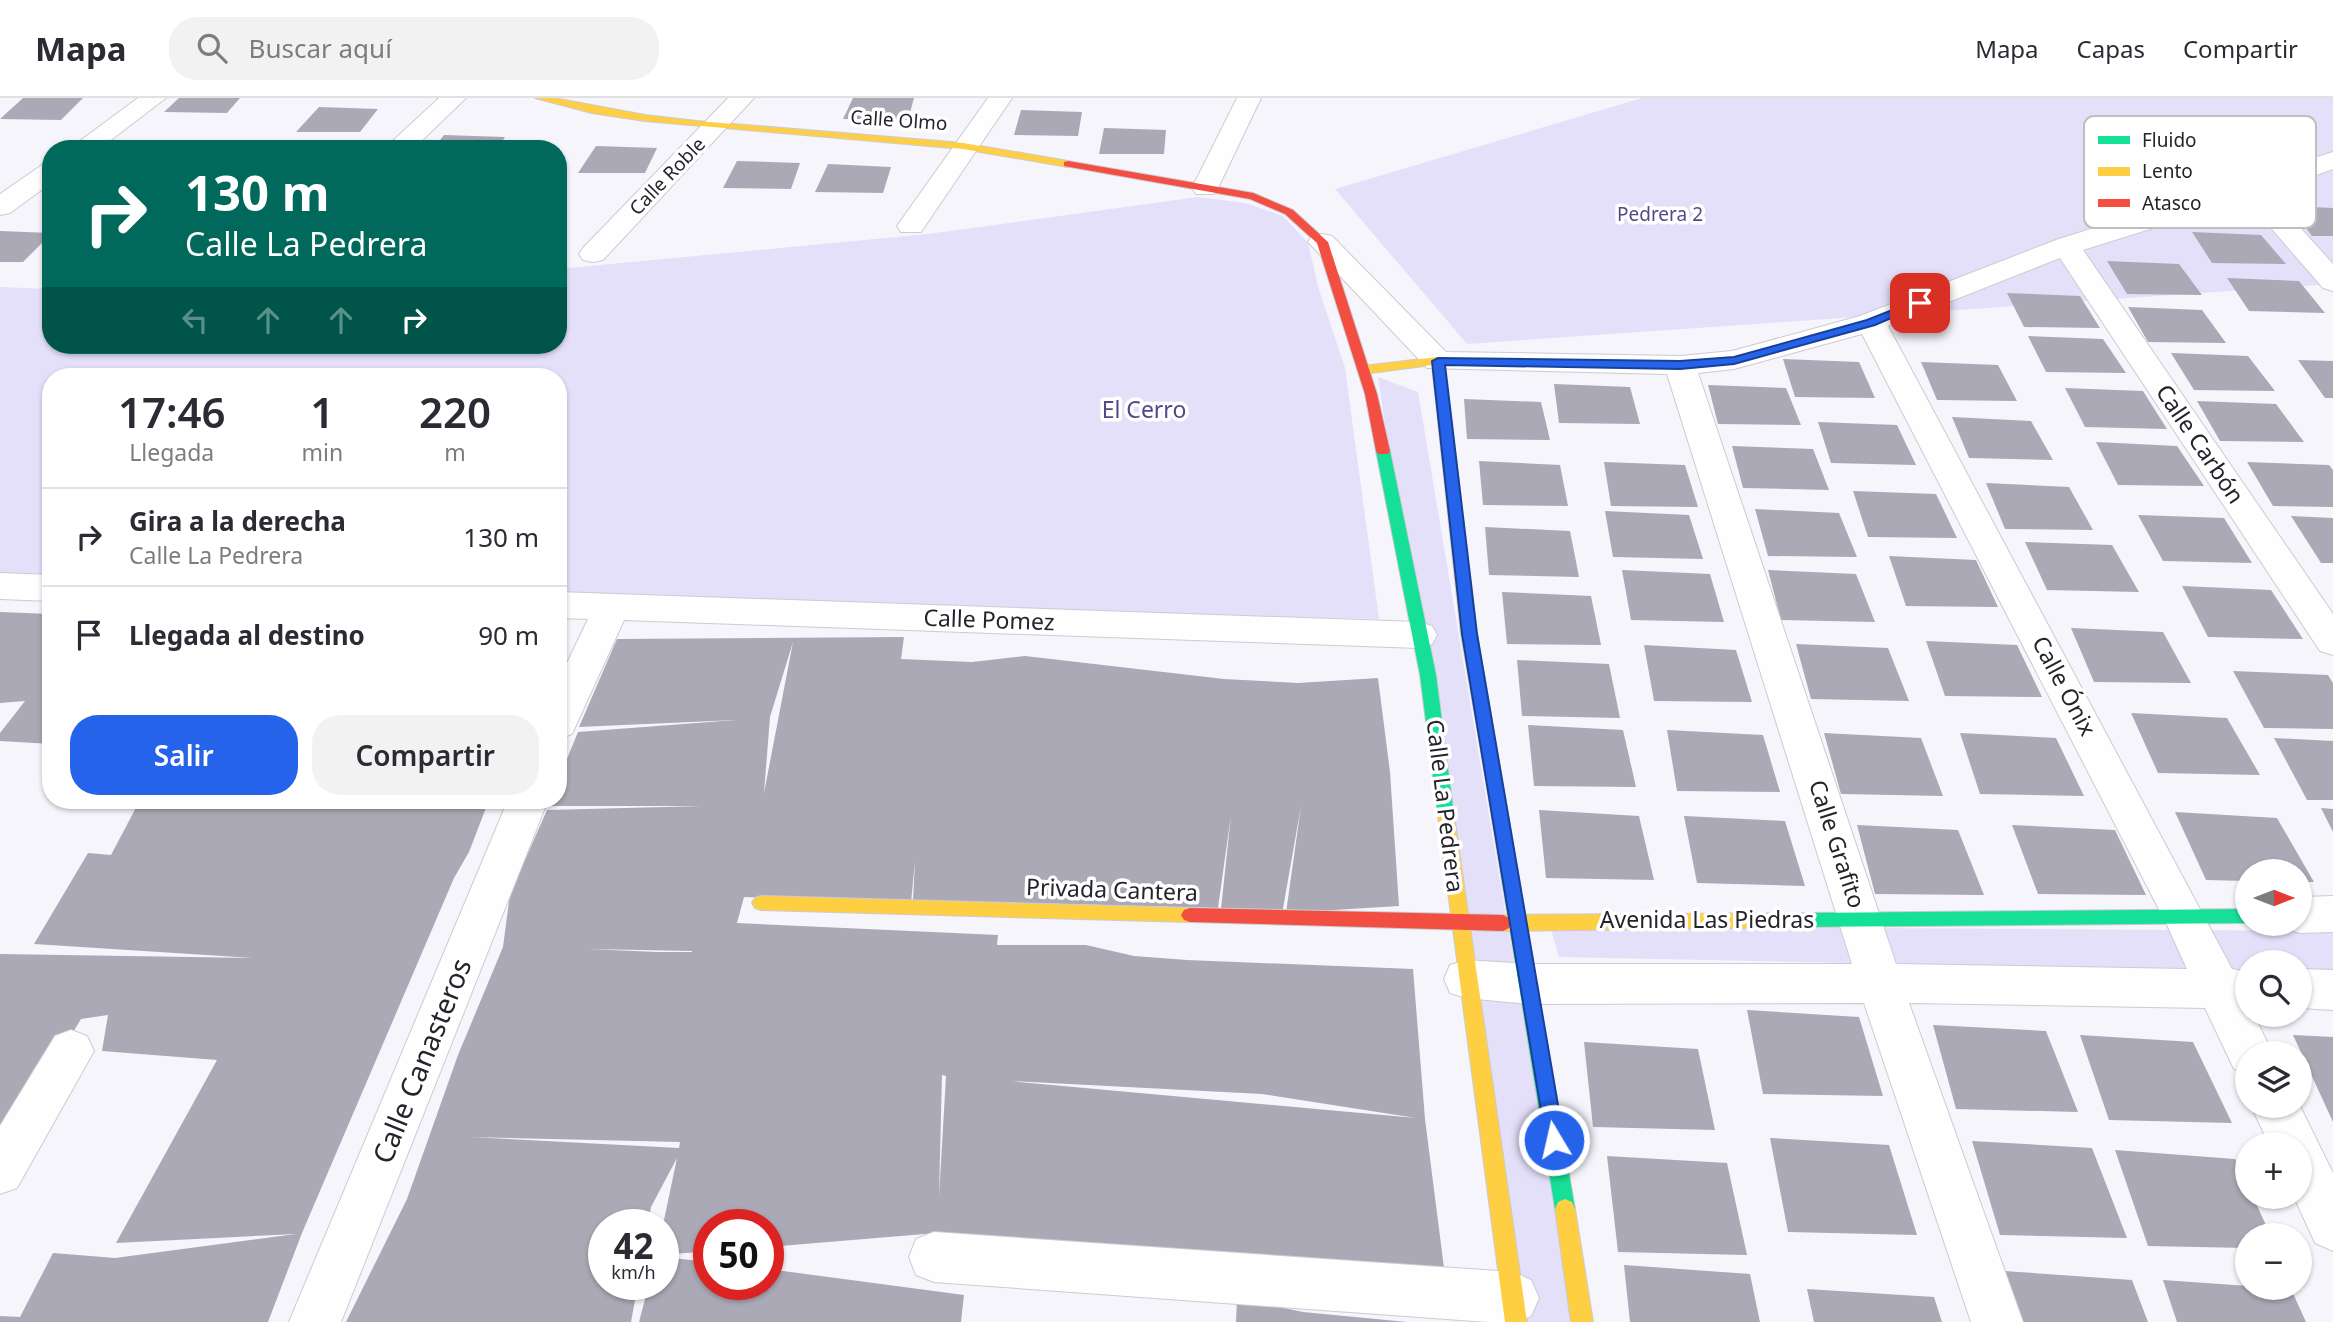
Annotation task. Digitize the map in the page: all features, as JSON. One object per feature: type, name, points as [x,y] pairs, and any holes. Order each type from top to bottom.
[{"type":"main road","name":"Calle Olmo","points":[[540,98],[596,112],[712,128],[964,146],[1253,196],[1289,212],[1322,242]]},
{"type":"main road","name":"Calle La Pedrera","points":[[1322,242],[1363,370],[1428,675],[1466,979],[1515,1310]]},
{"type":"main road","points":[[1363,370],[1438,361],[1469,634],[1530,984],[1581,1322]]},
{"type":"main road","name":"Privada Cantera","points":[[761,903],[1461,923]]},
{"type":"main road","name":"Avenida Las Piedras","points":[[1461,923],[2235,916]]},
{"type":"street","points":[[95,140],[154,98]]},
{"type":"street","points":[[407,140],[454,98]]},
{"type":"street","name":"Calle Roble","points":[[593,254],[742,98]]},
{"type":"street","points":[[911,226],[964,146],[1000,98]]},
{"type":"street","points":[[1205,188],[1249,98]]},
{"type":"street","points":[[2316,166],[2333,160]]},
{"type":"street","points":[[0,207],[42,177]]},
{"type":"street","points":[[1322,242],[1438,361],[1680,365],[1734,360],[1871,322],[2066,246],[2124,228]]},
{"type":"street","points":[[2285,228],[2333,282]]},
{"type":"street","name":"Calle Carbón","points":[[2066,246],[2333,642]]},
{"type":"street","name":"Calle Ónix","points":[[1871,322],[2185,918],[2233,988],[2247,1041]]},
{"type":"street","name":"Calle Grafito","points":[[1680,365],[1861,918],[1880,984],[1997,1322]]},
{"type":"street","points":[[0,586],[42,588]]},
{"type":"street","name":"Calle Pomez","points":[[567,605],[1419,635]]},
{"type":"street","points":[[567,704],[612,607]]},
{"type":"street","name":"Calle Canasteros","points":[[315,1322],[524,809]]},
{"type":"street","points":[[2312,915],[2333,914]]},
{"type":"street","points":[[1466,979],[1530,984],[2233,988]]},
{"type":"street","points":[[2312,989],[2333,990]]},
{"type":"street","points":[[0,1171],[71,1051]]},
{"type":"street","points":[[2312,1182],[2333,1226]]},
{"type":"street","points":[[934,1257],[1515,1310]]},
{"type":"green space","name":"Pedrera 2","points":[[1642,98],[2333,98],[2333,284],[1467,344],[1335,189]]},
{"type":"green space","name":"El Cerro","points":[[1198,197],[1245,203],[1283,216],[1308,243],[1319,290],[1345,368],[1379,619],[567,600],[567,368],[42,368],[42,589],[0,588],[0,287],[42,289],[42,354],[567,354],[567,268],[928,234]]},
{"type":"green space","points":[[1378,377],[1418,392],[1574,1322],[1518,1322]]},
{"type":"green space","points":[[1550,926],[2235,930],[2235,936],[2312,936],[2312,931],[2333,931],[2333,972],[2312,972],[2312,950],[2235,950],[2235,971],[1559,957]]},
{"type":"building","points":[[23,98],[83,98],[61,120],[0,119]]},
{"type":"building","points":[[179,98],[240,98],[227,113],[164,112]]},
{"type":"building","points":[[853,98],[914,98],[908,120],[843,119]]},
{"type":"building","points":[[319,107],[378,109],[360,132],[296,132]]},
{"type":"building","points":[[1021,110],[1082,112],[1078,136],[1014,135]]},
{"type":"building","points":[[1104,128],[1166,130],[1164,154],[1099,154]]},
{"type":"building","points":[[444,135],[505,137],[503,140],[440,140]]},
{"type":"building","points":[[596,146],[657,148],[645,173],[578,173]]},
{"type":"building","points":[[737,161],[800,163],[791,189],[723,188]]},
{"type":"building","points":[[828,164],[891,167],[883,193],[815,192]]},
{"type":"building","points":[[2316,207],[2333,208],[2333,236],[2312,236],[2306,228],[2316,228]]},
{"type":"building","points":[[0,231],[42,233],[42,243],[23,262],[0,262]]},
{"type":"building","points":[[2192,232],[2261,235],[2286,264],[2212,263]]},
{"type":"building","points":[[2107,261],[2179,264],[2202,295],[2127,294]]},
{"type":"building","points":[[2227,278],[2299,281],[2325,313],[2249,311]]},
{"type":"building","points":[[2007,293],[2080,296],[2100,328],[2024,327]]},
{"type":"building","points":[[2128,307],[2202,310],[2226,343],[2148,342]]},
{"type":"building","points":[[2028,336],[2103,339],[2126,373],[2046,372]]},
{"type":"building","points":[[2171,353],[2248,356],[2275,391],[2194,390]]},
{"type":"building","points":[[1783,359],[1859,362],[1875,398],[1795,397]]},
{"type":"building","points":[[2298,360],[2333,361],[2333,398],[2325,398]]},
{"type":"building","points":[[1921,362],[1998,365],[2017,401],[1937,400]]},
{"type":"building","points":[[1554,384],[1630,387],[1640,424],[1559,423]]},
{"type":"building","points":[[1708,385],[1786,388],[1801,425],[1718,424]]},
{"type":"building","points":[[2065,388],[2143,391],[2167,429],[2085,427]]},
{"type":"building","points":[[1464,399],[1541,402],[1550,440],[1467,439]]},
{"type":"building","points":[[2197,401],[2276,404],[2304,442],[2220,441]]},
{"type":"building","points":[[1952,417],[2031,421],[2053,460],[1969,458]]},
{"type":"building","points":[[1818,422],[1897,425],[1916,465],[1831,463]]},
{"type":"building","points":[[2096,442],[2177,446],[2204,486],[2118,485]]},
{"type":"building","points":[[1732,446],[1813,449],[1829,490],[1743,488]]},
{"type":"building","points":[[1479,461],[1560,465],[1568,506],[1483,505]]},
{"type":"building","points":[[1604,462],[1685,465],[1698,507],[1611,506]]},
{"type":"building","points":[[2247,462],[2329,465],[2333,470],[2333,507],[2273,506]]},
{"type":"building","points":[[1986,483],[2069,487],[2093,530],[2005,529]]},
{"type":"building","points":[[1853,491],[1936,494],[1957,538],[1868,537]]},
{"type":"building","points":[[1755,509],[1839,513],[1857,557],[1768,556]]},
{"type":"building","points":[[1605,511],[1689,515],[1703,559],[1613,557]]},
{"type":"building","points":[[2138,515],[2224,518],[2252,563],[2163,561]]},
{"type":"building","points":[[2291,516],[2333,518],[2333,563],[2321,563]]},
{"type":"building","points":[[1485,527],[1570,531],[1579,577],[1489,575]]},
{"type":"building","points":[[2025,542],[2112,545],[2139,592],[2047,590]]},
{"type":"building","points":[[1889,556],[1976,560],[1998,607],[1906,606]]},
{"type":"building","points":[[1622,570],[1710,574],[1724,622],[1631,620]]},
{"type":"building","points":[[1768,570],[1856,574],[1875,622],[1781,620]]},
{"type":"building","points":[[2182,586],[2271,590],[2303,639],[2208,637]]},
{"type":"building","points":[[1502,592],[1591,596],[1601,645],[1507,644]]},
{"type":"building","points":[[0,612],[42,614],[42,743],[0,741],[0,733],[25,701],[0,703]]},
{"type":"building","points":[[2071,628],[2163,632],[2191,683],[2094,682]]},
{"type":"building","points":[[904,637],[901,659],[972,662],[1025,656],[1224,679],[1298,683],[1378,678],[1390,772],[1399,906],[1286,913],[1301,806],[1282,914],[1221,909],[1231,815],[1218,908],[913,900],[915,860],[911,903],[744,897],[737,923],[998,935],[997,945],[1086,945],[1134,956],[1187,960],[1413,969],[1425,1119],[1444,1268],[937,1233],[784,1246],[784,1209],[693,1209],[693,1252],[679,1254],[679,1209],[666,1209],[677,1158],[651,1209],[588,1209],[588,1300],[635,1300],[631,1322],[346,1322],[407,1199],[458,1055],[503,947],[510,894],[547,810],[703,806],[567,806],[567,759],[578,732],[736,720],[579,727],[617,639]],"holes":[[[793,642],[764,793],[770,717]],[[588,949],[692,951],[657,952]],[[942,1075],[946,1076],[939,1197],[939,1196]],[[1009,1081],[1262,1094],[1416,1118]],[[470,1137],[680,1142],[679,1148]]]},
{"type":"building","points":[[1926,641],[2017,645],[2042,697],[1945,696]]},
{"type":"building","points":[[1796,644],[1888,648],[1909,701],[1811,699]]},
{"type":"building","points":[[1644,645],[1736,650],[1752,702],[1654,701]]},
{"type":"building","points":[[1517,660],[1609,664],[1620,718],[1522,716]]},
{"type":"building","points":[[2233,671],[2328,675],[2333,683],[2333,729],[2264,728]]},
{"type":"building","points":[[2131,713],[2227,718],[2260,775],[2158,773]]},
{"type":"building","points":[[1528,725],[1623,730],[1636,787],[1534,786]]},
{"type":"building","points":[[1667,730],[1763,735],[1780,792],[1677,791]]},
{"type":"building","points":[[1824,733],[1921,738],[1943,796],[1841,794]]},
{"type":"building","points":[[1960,733],[2056,738],[2084,796],[1980,794]]},
{"type":"building","points":[[2274,738],[2333,741],[2333,800],[2307,800]]},
{"type":"building","points":[[2321,808],[2333,809],[2333,832]]},
{"type":"building","points":[[135,809],[486,809],[302,1233],[268,1322],[0,1322],[0,1316],[20,1317],[53,1253],[115,1258],[296,1234],[116,1243],[217,1060],[102,1051],[108,1015],[81,1019],[58,1057],[0,1134],[0,954],[253,958],[34,944],[88,853],[111,855]]},
{"type":"building","points":[[1539,810],[1639,816],[1654,880],[1546,878]]},
{"type":"building","points":[[2175,812],[2277,818],[2301,859],[2235,859],[2235,881],[2206,880]]},
{"type":"building","points":[[1684,816],[1785,821],[1805,886],[1697,883]]},
{"type":"building","points":[[1857,825],[1958,830],[1984,895],[1875,894]]},
{"type":"building","points":[[2012,825],[2115,830],[2146,895],[2038,894]]},
{"type":"building","points":[[1747,1010],[1859,1017],[1883,1096],[1763,1094]]},
{"type":"building","points":[[1933,1025],[2046,1031],[2078,1112],[1956,1109]]},
{"type":"building","points":[[2080,1035],[2193,1042],[2232,1123],[2109,1120]]},
{"type":"building","points":[[2293,1035],[2333,1037],[2333,1122],[2312,1076],[2312,1041],[2296,1041]]},
{"type":"building","points":[[1584,1042],[1698,1049],[1715,1130],[1593,1127]]},
{"type":"building","points":[[1770,1138],[1889,1145],[1917,1235],[1788,1232]]},
{"type":"building","points":[[1972,1141],[2092,1148],[2127,1238],[2000,1235]]},
{"type":"building","points":[[2115,1150],[2235,1159],[2235,1209],[2259,1209],[2265,1223],[2235,1223],[2235,1248],[2148,1246]]},
{"type":"building","points":[[1607,1156],[1727,1163],[1747,1255],[1618,1252]]},
{"type":"building","points":[[679,1259],[693,1260],[693,1300],[784,1300],[784,1271],[964,1295],[961,1322],[639,1322],[645,1300],[679,1300]]},
{"type":"building","points":[[1624,1265],[1750,1274],[1760,1322],[1630,1322]]},
{"type":"building","points":[[2004,1271],[2132,1280],[2148,1322],[2019,1322]]},
{"type":"building","points":[[2163,1280],[2235,1285],[2235,1300],[2296,1300],[2306,1322],[2177,1322]]},
{"type":"building","points":[[1807,1289],[1934,1297],[1942,1322],[1814,1322]]},
{"type":"building","points":[[1237,1298],[1303,1312],[1407,1322],[1236,1322]]},
{"type":"traffic: fast","points":[[1383,451],[1428,675],[1446,816]]},
{"type":"traffic: fast","points":[[1490,757],[1565,1209]]},
{"type":"traffic: fast","points":[[1801,920],[2235,916]]},
{"type":"traffic: slow","points":[[540,98],[645,118],[963,146],[1068,164]]},
{"type":"traffic: slow","points":[[1363,370],[1438,361],[1469,634],[1490,757]]},
{"type":"traffic: slow","points":[[1446,816],[1516,1322]]},
{"type":"traffic: slow","points":[[761,903],[1190,915]]},
{"type":"traffic: slow","points":[[1503,923],[1801,920]]},
{"type":"traffic: slow","points":[[1565,1209],[1582,1322]]},
{"type":"traffic: jam","points":[[1068,164],[1253,196],[1289,212],[1322,242],[1371,394],[1383,451]]},
{"type":"traffic: jam","points":[[1190,915],[1503,923]]},
{"type":"route","points":[[1554,1140],[1530,984],[1469,634],[1438,361],[1680,365],[1734,360],[1871,322],[1920,303]]}]
